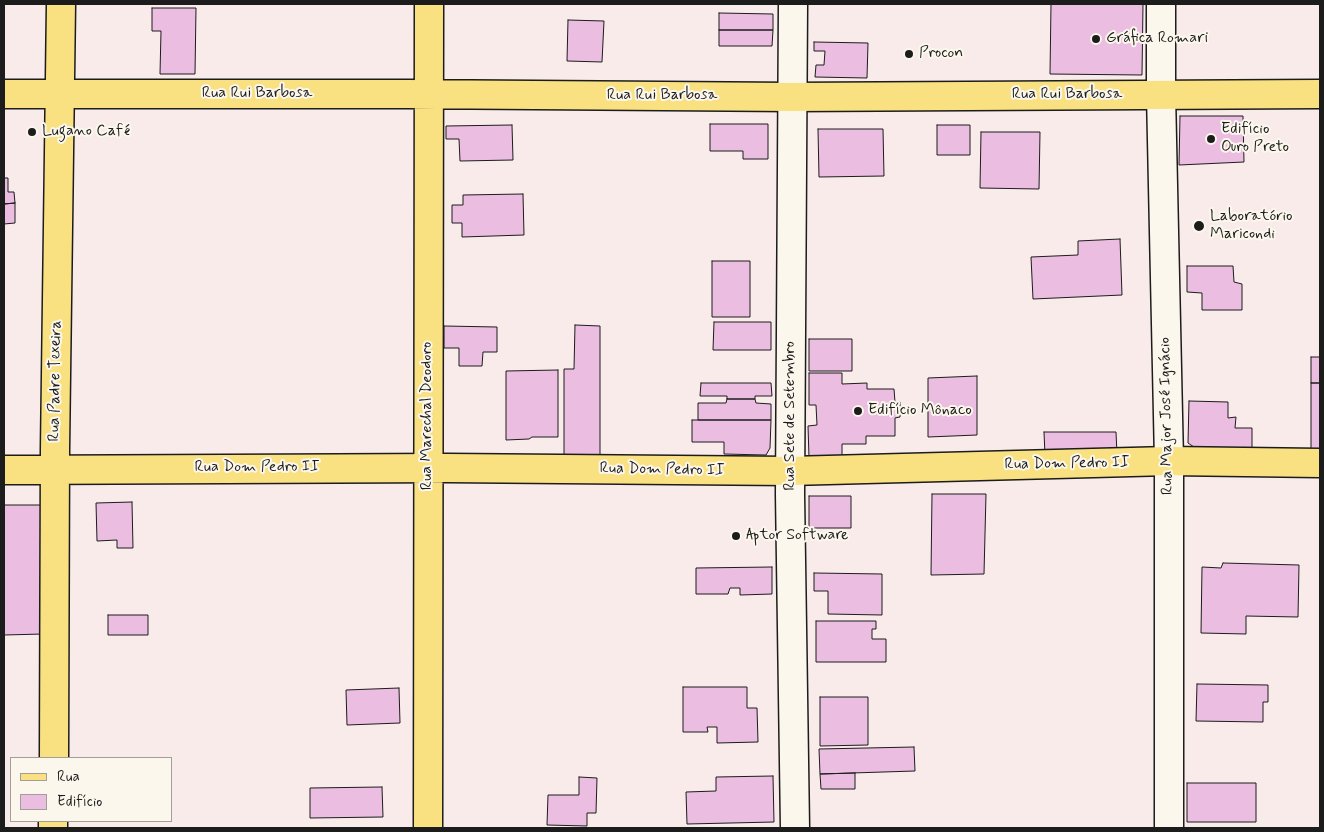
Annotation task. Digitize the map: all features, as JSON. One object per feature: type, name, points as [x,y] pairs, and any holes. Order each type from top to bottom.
[{"type":"main road","name":"Rua Padre Texeira","points":[[54,757],[60,4]]},
{"type":"main road","name":"Rua Marechal Deodoro","points":[[428,828],[429,4]]},
{"type":"main road","name":"Rua Rui Barbosa","points":[[4,94],[428,94],[792,97],[1320,94]]},
{"type":"main road","name":"Rua Dom Pedro II","points":[[4,470],[428,468],[790,471],[1169,461],[1320,463]]},
{"type":"street","name":"Rua Sete de Setembro","points":[[793,4],[790,471],[795,828]]},
{"type":"street","name":"Rua Major José Ignácio","points":[[1161,4],[1161,94],[1169,461],[1169,828]]},
{"type":"building","name":"Gráfica Romari","points":[[1051,4],[1143,4],[1142,75],[1050,74]]},
{"type":"building","points":[[152,8],[196,8],[195,74],[160,74],[161,31],[152,31]]},
{"type":"building","points":[[719,13],[773,14],[773,30],[719,30]]},
{"type":"building","points":[[568,20],[604,21],[602,62],[567,61]]},
{"type":"building","points":[[719,30],[773,30],[772,46],[719,46]]},
{"type":"building","points":[[814,42],[868,43],[867,78],[815,77],[816,65],[824,65],[825,51],[814,51]]},
{"type":"building","name":"Edifício Ouro Preto","points":[[1180,116],[1243,116],[1244,162],[1179,165]]},
{"type":"building","points":[[710,124],[768,124],[768,159],[743,159],[743,151],[710,151]]},
{"type":"building","points":[[512,125],[513,160],[460,161],[459,139],[446,139],[446,126]]},
{"type":"building","points":[[937,125],[970,125],[970,155],[937,155]]},
{"type":"building","points":[[818,129],[883,129],[884,176],[819,177]]},
{"type":"building","points":[[981,132],[1040,132],[1039,189],[980,188]]},
{"type":"building","points":[[4,178],[8,178],[8,192],[14,192],[15,203],[4,204]]},
{"type":"building","points":[[523,194],[524,235],[462,237],[462,223],[452,223],[452,205],[463,205],[463,195]]},
{"type":"building","points":[[15,203],[15,223],[4,224],[4,204]]},
{"type":"building","points":[[1120,239],[1122,295],[1033,299],[1031,257],[1078,255],[1078,241]]},
{"type":"building","points":[[712,261],[750,261],[750,317],[712,317]]},
{"type":"building","points":[[1187,266],[1233,266],[1234,282],[1242,284],[1242,310],[1202,310],[1202,293],[1187,292]]},
{"type":"building","points":[[714,322],[771,322],[771,350],[713,350]]},
{"type":"building","points":[[575,325],[600,326],[600,459],[564,458],[564,369],[574,369]]},
{"type":"building","points":[[444,326],[497,327],[497,352],[483,352],[482,366],[459,366],[459,348],[444,348]]},
{"type":"building","points":[[809,339],[852,339],[852,371],[809,371]]},
{"type":"building","points":[[1311,357],[1320,357],[1320,383],[1311,383]]},
{"type":"building","points":[[558,370],[558,437],[506,440],[506,371]]},
{"type":"building","name":"Edifício Mônaco","points":[[809,373],[842,373],[842,384],[867,383],[867,389],[894,389],[895,402],[900,402],[900,417],[895,418],[895,436],[866,436],[866,444],[842,444],[842,458],[809,458],[808,426],[817,425],[816,405],[809,405]]},
{"type":"building","points":[[977,376],[977,435],[928,437],[928,378]]},
{"type":"building","points":[[701,383],[771,383],[772,396],[755,396],[755,399],[727,399],[727,396],[700,396]]},
{"type":"building","points":[[1311,383],[1320,383],[1320,452],[1311,452]]},
{"type":"building","points":[[727,399],[755,399],[756,403],[771,404],[771,420],[698,420],[698,403],[726,403]]},
{"type":"building","points":[[1189,401],[1228,402],[1228,418],[1236,417],[1235,428],[1252,428],[1252,448],[1194,447],[1188,443]]},
{"type":"building","points":[[692,420],[771,420],[770,448],[766,455],[724,454],[724,442],[692,442]]},
{"type":"building","points":[[1044,432],[1116,432],[1117,454],[1045,455]]},
{"type":"building","points":[[932,494],[986,494],[984,574],[931,575]]},
{"type":"building","points":[[809,496],[851,496],[851,528],[809,528]]},
{"type":"building","points":[[132,502],[133,548],[117,548],[117,540],[97,541],[96,503]]},
{"type":"building","points":[[4,505],[43,505],[43,634],[4,635]]},
{"type":"building","points":[[1223,563],[1299,565],[1298,617],[1246,616],[1246,634],[1201,633],[1202,567],[1221,568]]},
{"type":"building","points":[[772,567],[772,594],[740,595],[740,588],[730,588],[728,594],[696,594],[696,568]]},
{"type":"building","points":[[814,573],[882,574],[882,615],[828,614],[828,591],[814,591]]},
{"type":"building","points":[[108,615],[148,615],[148,635],[108,635]]},
{"type":"building","points":[[816,621],[876,621],[876,629],[872,629],[872,639],[886,639],[886,662],[816,662]]},
{"type":"building","points":[[1197,684],[1268,685],[1268,702],[1263,702],[1263,722],[1196,721]]},
{"type":"building","points":[[683,687],[747,687],[747,708],[757,708],[758,742],[717,743],[717,727],[707,727],[708,732],[683,732]]},
{"type":"building","points":[[399,688],[400,723],[347,725],[346,690]]},
{"type":"building","points":[[820,697],[868,697],[868,745],[820,746]]},
{"type":"building","points":[[914,747],[915,771],[820,774],[819,749]]},
{"type":"building","points":[[855,773],[855,789],[821,789],[820,774]]},
{"type":"building","points":[[773,776],[774,822],[687,824],[686,792],[716,791],[716,777]]},
{"type":"building","points":[[579,777],[597,778],[596,813],[587,813],[587,826],[547,825],[548,795],[579,795]]},
{"type":"building","points":[[1187,783],[1256,783],[1256,822],[1187,822]]},
{"type":"building","points":[[382,787],[383,817],[310,818],[310,788]]},
{"type":"place","name":"Gráfica Romari","points":[[1096,39]]},
{"type":"place","name":"Procon","points":[[909,54]]},
{"type":"place","name":"Lugano Café","points":[[32,132]]},
{"type":"place","name":"Edifício Ouro Preto","points":[[1211,139]]},
{"type":"place","name":"Laboratório Maricondi","points":[[1199,226]]},
{"type":"place","name":"Edifício Mônaco","points":[[858,411]]},
{"type":"place","name":"Aptor Software","points":[[736,536]]}]
